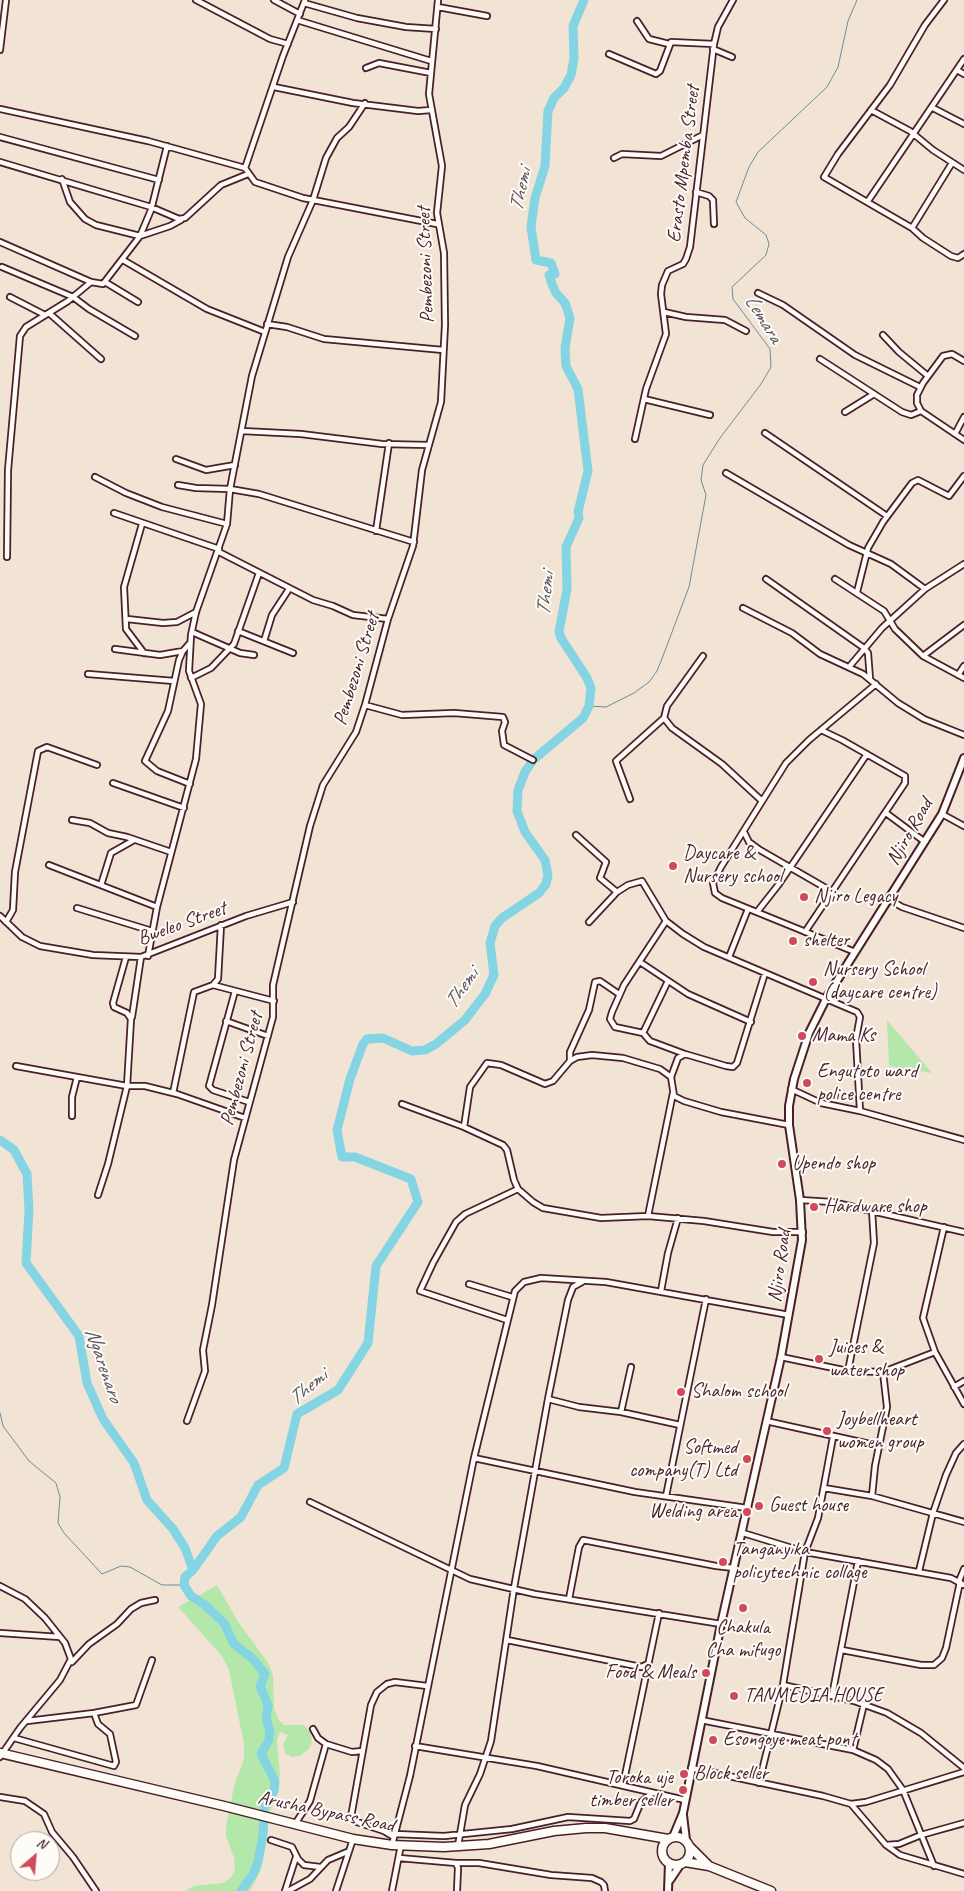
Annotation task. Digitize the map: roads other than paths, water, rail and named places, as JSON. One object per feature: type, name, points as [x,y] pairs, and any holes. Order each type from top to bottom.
[{"type":"main road","name":"Arusha Bypass Road","points":[[1,1755],[224,1806],[353,1839],[393,1838],[401,1845],[458,1846],[489,1844],[554,1831],[605,1828],[649,1837],[670,1838],[688,1844]]},
{"type":"main road","points":[[649,1837],[669,1863],[709,1866],[771,1891]]},
{"type":"main road","points":[[662,1854],[663,1846],[670,1838]]},
{"type":"main road","points":[[683,1864],[690,1856],[688,1844]]},
{"type":"main road","points":[[688,1844],[709,1866]]},
{"type":"street","points":[[0,50],[6,0]]},
{"type":"street","points":[[196,0],[270,39],[288,44]]},
{"type":"street","points":[[274,0],[300,14]]},
{"type":"street","name":"Pembezoni Street","points":[[187,1421],[205,1371],[202,1350],[220,1260],[232,1169],[268,1036],[274,1001],[273,984],[318,798],[329,774],[356,732],[365,705],[388,618],[414,542],[422,470],[441,402],[444,253],[437,224],[442,166],[429,94],[438,0]]},
{"type":"street","name":"Erasto Mpemba Street","points":[[635,439],[644,399],[665,341],[666,326],[662,285],[668,271],[683,264],[689,253],[694,227],[696,192],[713,46],[718,27],[733,0]]},
{"type":"street","points":[[944,0],[925,25],[890,85],[824,176],[912,228],[923,238],[956,258],[964,254]]},
{"type":"street","points":[[436,29],[406,27],[357,18],[305,2],[288,44],[246,168],[248,174],[255,182],[279,192],[437,224]]},
{"type":"street","points":[[438,7],[487,16]]},
{"type":"street","points":[[297,20],[432,61]]},
{"type":"street","points":[[637,21],[649,39],[669,44],[713,46],[732,57]]},
{"type":"street","points":[[609,54],[656,74],[660,71],[669,44]]},
{"type":"street","points":[[868,201],[964,59]]},
{"type":"street","points":[[366,68],[379,63],[431,73]]},
{"type":"street","points":[[957,70],[964,74]]},
{"type":"street","points":[[274,87],[418,112],[431,110]]},
{"type":"street","points":[[148,956],[157,907],[196,759],[202,707],[201,699],[189,671],[190,643],[196,612],[227,524],[230,489],[248,394],[288,257],[313,200],[330,147],[350,126],[365,103]]},
{"type":"street","points":[[932,108],[964,124]]},
{"type":"street","points":[[0,109],[167,146],[246,168]]},
{"type":"street","points":[[872,110],[903,127],[964,170]]},
{"type":"street","points":[[614,158],[622,154],[661,156],[703,135]]},
{"type":"street","points":[[0,137],[159,180]]},
{"type":"street","points":[[0,242],[91,282],[98,284],[105,282],[140,236],[152,207],[167,146]]},
{"type":"street","points":[[0,162],[152,207],[182,219]]},
{"type":"street","points":[[912,228],[952,163]]},
{"type":"street","points":[[62,179],[70,202],[85,219],[103,227],[140,236],[170,226],[182,219],[221,185],[248,174]]},
{"type":"street","points":[[696,192],[709,196],[713,200],[714,224]]},
{"type":"street","points":[[123,260],[201,306],[265,332]]},
{"type":"street","points":[[2,266],[73,297],[135,336]]},
{"type":"street","points":[[7,557],[8,470],[17,346],[23,330],[73,297],[91,282]]},
{"type":"street","points":[[105,282],[138,302]]},
{"type":"street","points":[[758,293],[783,305],[855,355],[920,388]]},
{"type":"street","points":[[10,297],[47,314],[100,359]]},
{"type":"street","points":[[664,312],[686,317],[725,320],[746,331]]},
{"type":"street","points":[[267,324],[287,327],[324,339],[443,350]]},
{"type":"street","points":[[883,335],[899,352],[928,376]]},
{"type":"street","points":[[964,361],[948,354],[920,388],[917,403],[921,411],[964,440]]},
{"type":"street","points":[[820,359],[908,414],[921,411]]},
{"type":"street","points":[[845,412],[874,394]]},
{"type":"street","points":[[644,399],[710,414]]},
{"type":"street","points":[[955,434],[964,417]]},
{"type":"street","points":[[242,431],[429,445]]},
{"type":"street","points":[[765,433],[887,516]]},
{"type":"street","points":[[376,531],[389,443]]},
{"type":"street","points":[[176,459],[206,470],[235,465]]},
{"type":"street","points":[[726,472],[849,545],[891,564],[925,589]]},
{"type":"street","points":[[857,592],[866,553],[887,516],[915,480],[949,496],[964,476]]},
{"type":"street","points":[[95,477],[126,493],[162,507],[227,524]]},
{"type":"street","points":[[178,485],[230,489],[290,502],[414,542]]},
{"type":"street","points":[[114,513],[219,551],[289,589],[350,614],[388,618]]},
{"type":"street","points":[[142,524],[124,587],[126,629],[144,653]]},
{"type":"street","points":[[849,667],[891,620],[925,589],[964,564]]},
{"type":"street","points":[[191,678],[210,668],[230,648],[259,574]]},
{"type":"street","points":[[766,579],[864,648],[868,653],[870,679]]},
{"type":"street","points":[[835,579],[884,611],[895,629],[923,656],[964,678]]},
{"type":"street","points":[[264,641],[272,615],[289,589]]},
{"type":"street","points":[[743,608],[792,633],[820,654],[870,679],[896,701],[918,716],[964,735]]},
{"type":"street","points":[[127,619],[163,623],[177,622],[196,612]]},
{"type":"street","points":[[923,656],[964,625]]},
{"type":"street","points":[[238,631],[293,652]]},
{"type":"street","points":[[192,632],[245,654],[254,655]]},
{"type":"street","points":[[190,643],[183,651],[168,711],[145,761],[157,771],[190,784]]},
{"type":"street","points":[[115,649],[166,655],[183,651]]},
{"type":"street","points":[[630,799],[616,761],[664,718],[667,706],[703,656]]},
{"type":"street","points":[[958,675],[964,666]]},
{"type":"street","points":[[88,674],[174,682]]},
{"type":"street","points":[[855,952],[718,896],[713,888],[721,867],[786,763],[821,730],[876,684]]},
{"type":"street","points":[[365,705],[402,716],[454,713],[503,718],[506,722],[501,736],[504,745],[533,760]]},
{"type":"street","points":[[664,718],[672,728],[722,764],[762,801]]},
{"type":"street","points":[[805,932],[831,890],[905,783],[905,776],[821,730]]},
{"type":"street","points":[[6,922],[13,910],[15,872],[38,751],[48,748],[97,765]]},
{"type":"street","points":[[757,912],[790,868],[867,754]]},
{"type":"street","name":"Njiro Road","points":[[688,1844],[683,1814],[691,1768],[781,1357],[803,1232],[789,1125],[791,1089],[802,1051],[827,998],[942,814],[964,758]]},
{"type":"street","points":[[113,783],[184,808]]},
{"type":"street","points":[[886,813],[925,842]]},
{"type":"street","points":[[942,814],[964,826]]},
{"type":"street","points":[[72,820],[90,823],[108,833],[171,852]]},
{"type":"street","points":[[744,832],[745,838],[753,845],[831,890]]},
{"type":"street","points":[[576,835],[606,862],[600,878],[617,892]]},
{"type":"street","points":[[101,886],[111,854],[134,840]]},
{"type":"street","points":[[48,865],[157,907]]},
{"type":"street","points":[[589,922],[617,892],[628,885],[642,881],[666,921],[704,947],[857,1012],[860,1017],[856,1039],[860,1111]]},
{"type":"street","points":[[888,899],[902,907],[964,928]]},
{"type":"street","name":"Bweleo Street","points":[[0,916],[22,937],[40,946],[93,955],[141,957],[148,956],[221,926],[293,902]]},
{"type":"street","points":[[77,908],[152,931]]},
{"type":"street","points":[[729,957],[748,909]]},
{"type":"street","points":[[666,921],[619,994],[612,1012],[612,1024],[624,1030],[643,1033],[650,1041],[684,1054],[733,1067],[737,1063],[766,973]]},
{"type":"street","points":[[173,1093],[193,995],[197,990],[217,982],[221,926]]},
{"type":"street","points":[[126,957],[113,1003],[114,1007],[127,1013],[131,1019]]},
{"type":"street","points":[[98,1194],[108,1164],[127,1086],[131,1019],[141,957]]},
{"type":"street","points":[[640,962],[668,981],[709,1004],[751,1022]]},
{"type":"street","points":[[570,1061],[572,1047],[588,1010],[594,982],[600,981],[619,994]]},
{"type":"street","points":[[643,1033],[668,981]]},
{"type":"street","points":[[213,985],[274,1001]]},
{"type":"street","points":[[235,991],[209,1086],[213,1090],[249,1102]]},
{"type":"street","points":[[226,1021],[268,1036]]},
{"type":"street","points":[[648,1216],[673,1093],[671,1076],[678,1058],[684,1054]]},
{"type":"street","points":[[464,1127],[470,1087],[487,1063],[495,1063],[545,1084],[553,1080],[570,1061],[577,1057],[592,1055],[623,1058],[660,1069],[671,1076]]},
{"type":"street","points":[[16,1066],[127,1086],[145,1086],[173,1093],[245,1118]]},
{"type":"street","points":[[72,1116],[72,1097],[77,1077]]},
{"type":"street","points":[[791,1089],[821,1103],[860,1111],[964,1140]]},
{"type":"street","points":[[673,1093],[678,1098],[693,1104],[789,1125]]},
{"type":"street","points":[[402,1104],[464,1127],[506,1147],[518,1189],[533,1202],[544,1208],[608,1219],[648,1216],[678,1218],[773,1232],[803,1232]]},
{"type":"street","points":[[507,1320],[420,1291],[432,1262],[456,1222],[465,1214],[518,1189]]},
{"type":"street","points":[[800,1200],[824,1200],[964,1232]]},
{"type":"street","points":[[848,1371],[874,1243],[872,1210]]},
{"type":"street","points":[[661,1291],[668,1253],[678,1218]]},
{"type":"street","points":[[944,1227],[924,1318],[935,1352],[964,1404]]},
{"type":"street","points":[[393,1838],[415,1746],[474,1458],[512,1296],[520,1285],[533,1279],[584,1281],[661,1291],[789,1315]]},
{"type":"street","points":[[458,1846],[465,1805],[486,1756],[495,1721],[514,1588],[568,1300],[574,1285],[584,1281]]},
{"type":"street","points":[[469,1284],[512,1296]]},
{"type":"street","points":[[666,1496],[706,1299]]},
{"type":"street","points":[[781,1357],[848,1371],[883,1372],[935,1352]]},
{"type":"street","points":[[621,1412],[631,1367]]},
{"type":"street","points":[[872,1496],[887,1407],[883,1372]]},
{"type":"street","points":[[954,1387],[964,1381]]},
{"type":"street","points":[[548,1399],[578,1407],[621,1412],[680,1425]]},
{"type":"street","points":[[766,1421],[879,1446]]},
{"type":"street","points":[[759,1783],[783,1686],[805,1552],[818,1518],[833,1437]]},
{"type":"street","points":[[919,1571],[933,1513],[950,1463],[964,1445]]},
{"type":"street","points":[[474,1458],[635,1492],[747,1508]]},
{"type":"street","points":[[824,1488],[872,1496],[964,1522]]},
{"type":"street","points":[[310,1502],[452,1568],[470,1579],[569,1599],[721,1624]]},
{"type":"street","points":[[743,1533],[805,1552],[919,1571],[961,1582]]},
{"type":"street","points":[[569,1599],[579,1547],[583,1540],[716,1566],[736,1568]]},
{"type":"street","points":[[832,1696],[858,1561]]},
{"type":"street","points":[[842,1650],[934,1665],[942,1658],[946,1648],[964,1569]]},
{"type":"street","points":[[0,1586],[30,1603],[60,1637],[71,1654],[71,1664]]},
{"type":"street","points":[[1,1755],[71,1664],[89,1644],[117,1624],[131,1609],[141,1603],[155,1600]]},
{"type":"street","points":[[623,1785],[659,1613]]},
{"type":"street","points":[[0,1633],[60,1637]]},
{"type":"street","points":[[507,1640],[641,1667],[648,1664]]},
{"type":"street","points":[[26,1721],[94,1713],[136,1705],[152,1660]]},
{"type":"street","points":[[427,1686],[395,1682],[387,1684],[377,1692],[371,1705],[368,1732],[362,1751],[351,1817],[357,1822],[384,1831],[393,1838],[444,1836],[512,1829],[568,1817],[633,1820],[641,1802],[651,1794]]},
{"type":"street","points":[[783,1686],[864,1704],[887,1713],[921,1733],[964,1768]]},
{"type":"street","points":[[854,1750],[864,1704]]},
{"type":"street","points":[[14,1738],[114,1766],[116,1762],[110,1734],[98,1724],[94,1713]]},
{"type":"street","points":[[701,1720],[854,1750],[871,1757],[888,1769],[903,1790],[934,1866]]},
{"type":"street","points":[[313,1729],[318,1738],[326,1744],[352,1752],[362,1751]]},
{"type":"street","points":[[295,1824],[310,1801],[326,1744]]},
{"type":"street","points":[[415,1746],[486,1756],[685,1800]]},
{"type":"street","points":[[691,1768],[823,1796],[851,1804],[964,1772]]},
{"type":"street","points":[[0,1797],[25,1801],[44,1814],[52,1832],[69,1851],[96,1891]]},
{"type":"street","points":[[851,1804],[886,1845],[900,1855],[964,1874]]},
{"type":"street","name":"Njiro Road","points":[[670,1838],[683,1814]]},
{"type":"street","points":[[886,1845],[899,1844],[921,1835],[964,1823]]},
{"type":"street","points":[[336,1891],[346,1852],[353,1839]]},
{"type":"street","points":[[271,1840],[292,1847],[296,1856],[304,1864],[320,1867]]},
{"type":"street","points":[[392,1891],[401,1845]]},
{"type":"street","points":[[286,1891],[310,1879],[328,1860],[346,1852]]},
{"type":"street","points":[[286,1891],[296,1856]]},
{"type":"street","points":[[399,1858],[479,1863],[551,1875],[592,1878],[604,1885],[605,1891]]},
{"type":"street","points":[[456,1863],[458,1868],[457,1891]]},
{"type":"street","points":[[668,1891],[670,1880],[669,1863]]},
{"type":"street","points":[[670,1880],[683,1864]]},
{"type":"waterway","name":"Themi","points":[[265,1806],[274,1791],[275,1781],[261,1754],[269,1740],[270,1731],[266,1719],[268,1705],[260,1686],[265,1674],[253,1659],[234,1644],[224,1623],[205,1605],[191,1596],[184,1585],[185,1577],[193,1570],[217,1536],[241,1517],[258,1485],[284,1468],[297,1414],[338,1390],[368,1343],[376,1266],[418,1202],[411,1179],[355,1157],[342,1157],[337,1130],[350,1079],[363,1044],[367,1039],[383,1038],[412,1051],[425,1050],[436,1044],[465,1020],[485,994],[494,975],[490,943],[495,926],[502,918],[539,893],[546,884],[548,875],[545,860],[525,832],[517,811],[518,790],[525,772],[533,760],[583,718],[589,706],[591,688],[587,678],[559,632],[567,589],[566,547],[579,518],[578,512],[588,471],[578,389],[566,366],[565,348],[570,318],[565,303],[556,293],[552,284],[549,275],[555,274],[551,263],[536,260],[531,227],[535,198],[545,166],[548,111],[554,98],[564,88],[571,75],[574,58],[573,26],[584,0]]},
{"type":"waterway","name":"Lemara","points":[[589,706],[606,707],[634,693],[649,682],[657,671],[663,656],[689,587],[706,495],[701,480],[703,465],[771,367],[770,349],[733,299],[732,287],[766,255],[769,244],[766,235],[745,218],[736,202],[749,167],[758,152],[827,87],[838,67],[848,21],[857,0]]},
{"type":"waterway","name":"Ngarenaro","points":[[0,1140],[14,1150],[27,1174],[29,1210],[26,1263],[79,1336],[87,1383],[103,1419],[134,1463],[147,1500],[173,1529],[185,1548],[193,1570]]},
{"type":"waterway","points":[[0,1413],[3,1426],[29,1461],[56,1483],[60,1497],[58,1523],[64,1533],[102,1574],[121,1566],[130,1567],[162,1585],[184,1585]]},
{"type":"waterway","name":"Themi","points":[[241,1891],[253,1874],[258,1862],[263,1835],[264,1812]]},
{"type":"place","name":"Daycare & Nursery school","points":[[673,866]]},
{"type":"place","name":"Njiro Legacy","points":[[804,897]]},
{"type":"place","name":"shelter","points":[[793,941]]},
{"type":"place","name":"Nursery School (daycare centre)","points":[[813,982]]},
{"type":"place","name":"Mama Ks","points":[[802,1036]]},
{"type":"place","name":"Engutoto ward police centre","points":[[807,1083]]},
{"type":"place","name":"Upendo shop","points":[[782,1164]]},
{"type":"place","name":"Hardware shop","points":[[814,1207]]},
{"type":"place","name":"Juices & water shop","points":[[819,1359]]},
{"type":"place","name":"Shalom school","points":[[681,1392]]},
{"type":"place","name":"Joybellheart women group","points":[[827,1431]]},
{"type":"place","name":"Softmed company(T) Ltd","points":[[747,1459]]},
{"type":"place","name":"Guest house","points":[[759,1506]]},
{"type":"place","name":"Welding area","points":[[747,1512]]},
{"type":"place","name":"Tanganyika policytechnic collage","points":[[723,1562]]},
{"type":"place","name":"Chakula Cha mifugo","points":[[743,1608]]},
{"type":"place","name":"Food & Meals","points":[[706,1673]]},
{"type":"place","name":"TANMEDIA HOUSE","points":[[734,1696]]},
{"type":"place","name":"Esongoye meat pont","points":[[713,1740]]},
{"type":"place","name":"Block seller","points":[[684,1774]]},
{"type":"place","name":"Toroka uje timber seller","points":[[683,1790]]}]
